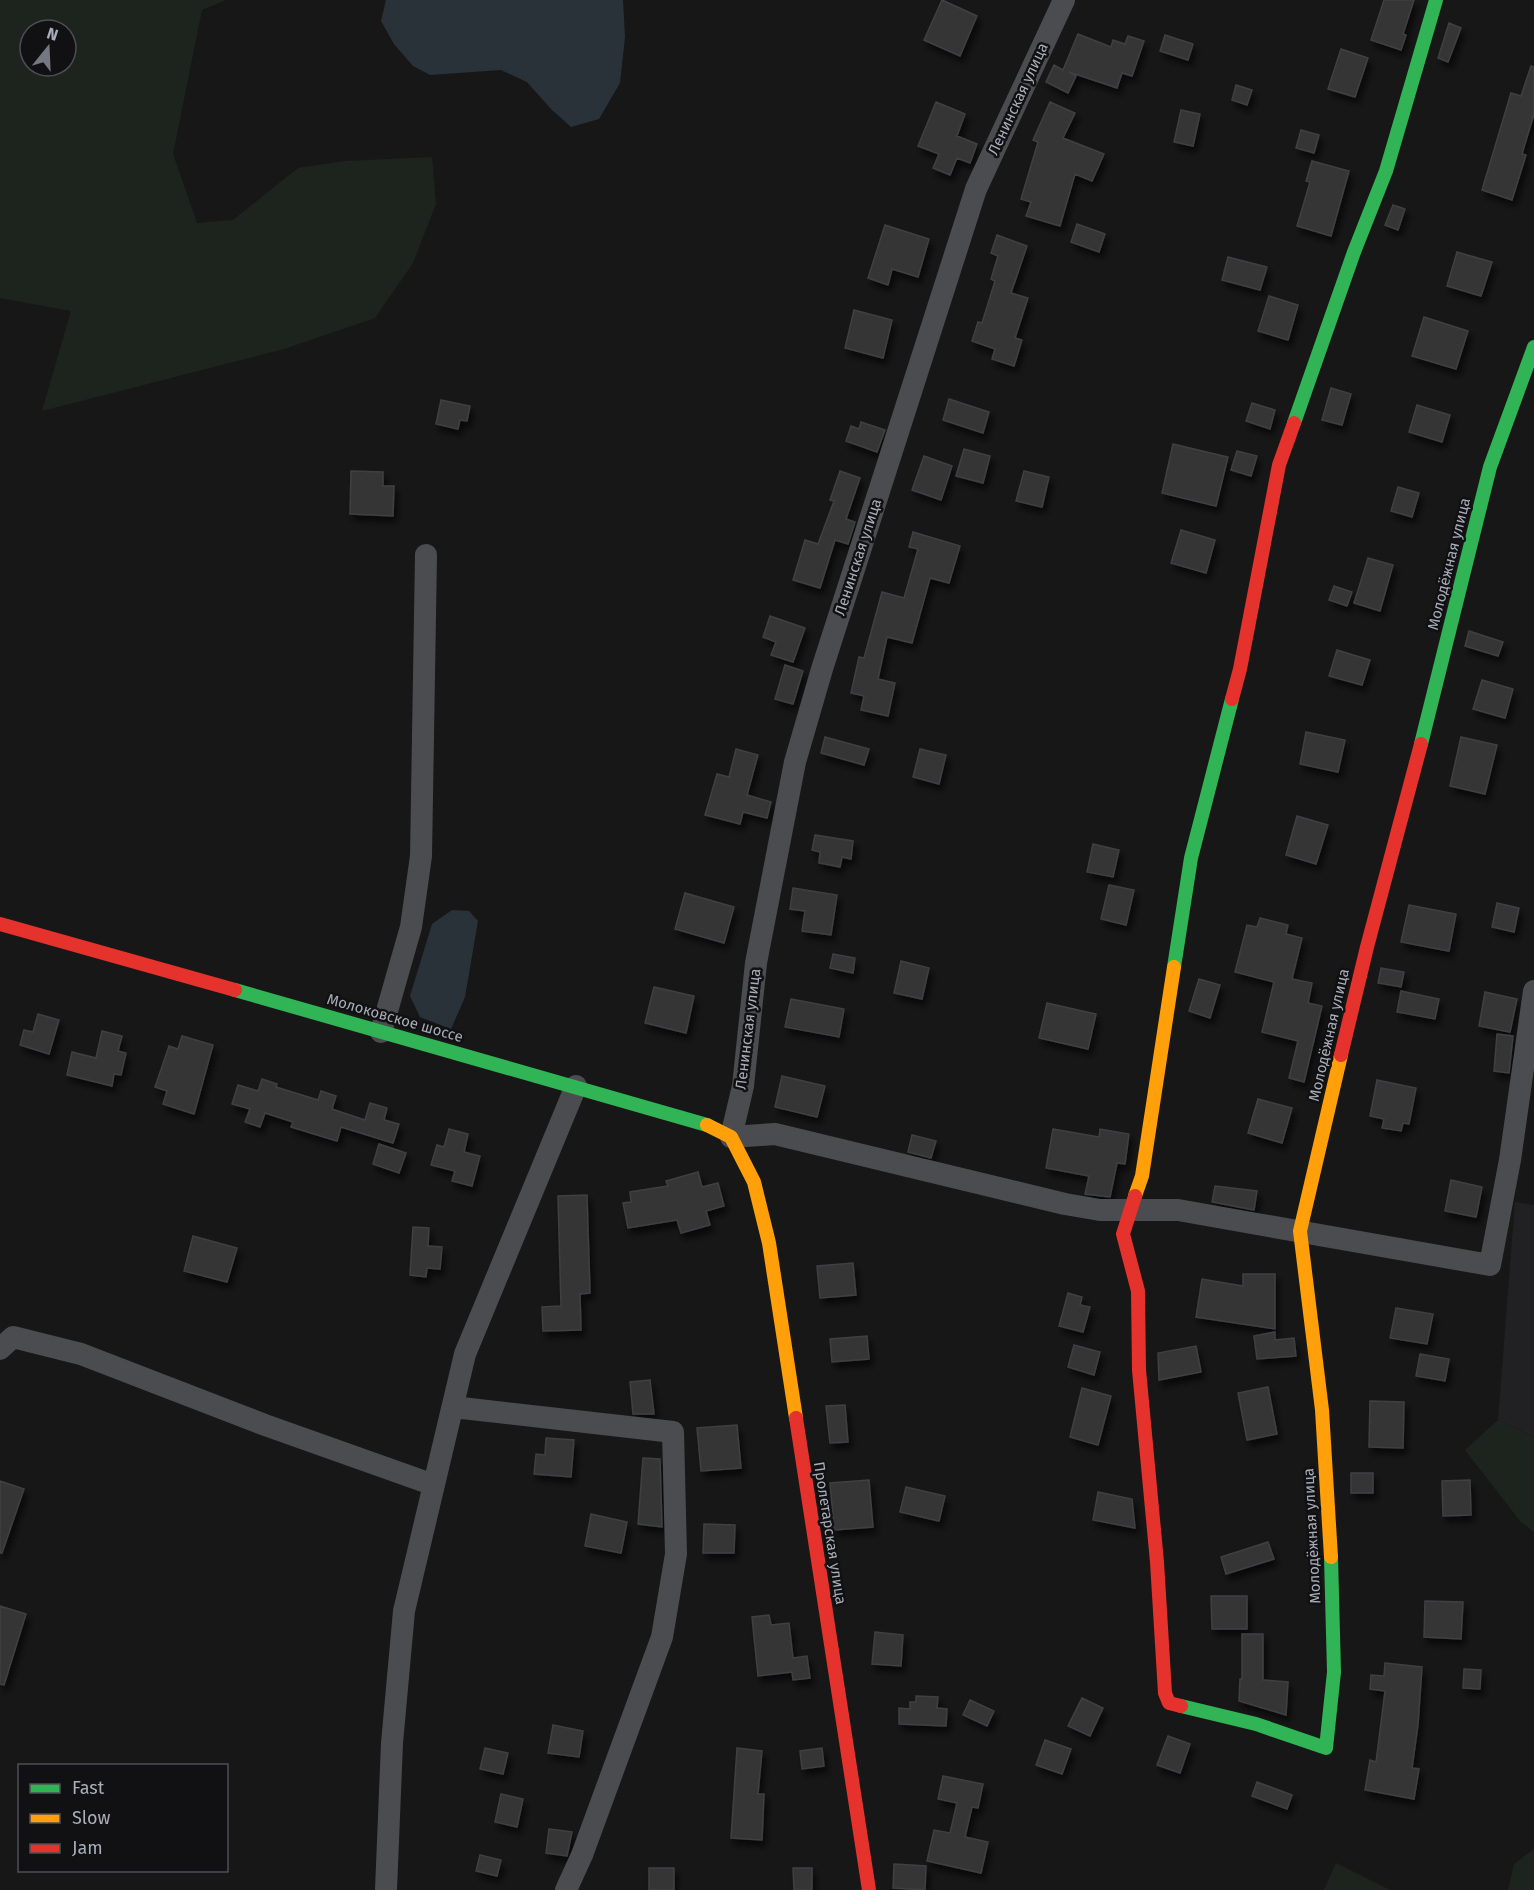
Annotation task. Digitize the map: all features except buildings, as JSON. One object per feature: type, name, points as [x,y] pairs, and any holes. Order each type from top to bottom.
[{"type":"street","name":"Ленинская улица","points":[[731,1137],[743,1086],[756,963],[795,762],[819,679],[976,189],[1064,0]]},
{"type":"street","points":[[1131,1211],[1142,1176],[1191,858],[1240,669],[1279,465],[1354,252],[1386,171],[1436,0]]},
{"type":"street","name":"Молодёжная улица","points":[[1131,1211],[1123,1234],[1138,1291],[1138,1370],[1157,1562],[1165,1693],[1169,1703],[1256,1724],[1326,1748],[1334,1672],[1331,1561],[1322,1410],[1300,1231],[1367,947],[1434,694],[1490,467],[1534,347]]},
{"type":"street","points":[[381,1032],[411,927],[421,856],[426,555]]},
{"type":"street","name":"Молоковское шоссе","points":[[0,924],[704,1123],[731,1137]]},
{"type":"street","points":[[731,1137],[776,1134],[1065,1204],[1100,1210],[1178,1210],[1490,1265],[1510,1160],[1534,991]]},
{"type":"street","points":[[386,1890],[392,1743],[404,1611],[465,1354],[576,1086]]},
{"type":"street","name":"Пролетарская улица","points":[[731,1137],[754,1182],[769,1243],[869,1890]]},
{"type":"street","points":[[0,1350],[13,1337],[81,1354],[266,1425],[434,1485]]},
{"type":"street","points":[[453,1407],[673,1432],[676,1554],[662,1637],[582,1855],[566,1890]]},
{"type":"shaded area","points":[[0,0],[226,0],[202,10],[173,154],[197,223],[233,220],[298,168],[345,161],[432,157],[436,204],[413,263],[375,318],[284,349],[42,411],[71,311],[0,298]]},
{"type":"shaded area","points":[[386,0],[623,0],[625,37],[620,83],[599,119],[571,127],[527,82],[501,70],[430,75],[413,66],[394,44],[381,21]]},
{"type":"shaded area","points":[[452,910],[469,911],[478,921],[465,997],[451,1029],[420,1017],[410,996],[432,924]]},
{"type":"shaded area","points":[[1515,1202],[1534,1205],[1534,1437],[1498,1420]]},
{"type":"shaded area","points":[[1498,1420],[1534,1437],[1534,1532],[1520,1521],[1465,1450]]},
{"type":"shaded area","points":[[1534,1849],[1534,1890],[1508,1890],[1514,1864]]},
{"type":"shaded area","points":[[1336,1863],[1390,1890],[1324,1890]]},
{"type":"traffic: fast","points":[[1294,423],[1354,252],[1386,171],[1436,0]]},
{"type":"traffic: fast","points":[[1421,744],[1490,467],[1534,347]]},
{"type":"traffic: fast","points":[[1174,967],[1191,858],[1232,699]]},
{"type":"traffic: fast","points":[[235,990],[707,1125]]},
{"type":"traffic: fast","points":[[1181,1706],[1256,1724],[1326,1748],[1334,1672],[1331,1557]]},
{"type":"traffic: slow","points":[[1135,1196],[1142,1176],[1174,967]]},
{"type":"traffic: slow","points":[[1331,1557],[1322,1410],[1300,1231],[1341,1055]]},
{"type":"traffic: slow","points":[[707,1125],[731,1137],[754,1182],[769,1243],[796,1418]]},
{"type":"traffic: jam","points":[[1232,699],[1240,669],[1279,465],[1294,423]]},
{"type":"traffic: jam","points":[[1341,1055],[1421,744]]},
{"type":"traffic: jam","points":[[0,924],[235,990]]},
{"type":"traffic: jam","points":[[1135,1196],[1123,1234],[1138,1291],[1139,1370],[1157,1562],[1165,1693],[1169,1703],[1181,1706]]},
{"type":"traffic: jam","points":[[796,1418],[869,1890]]}]
